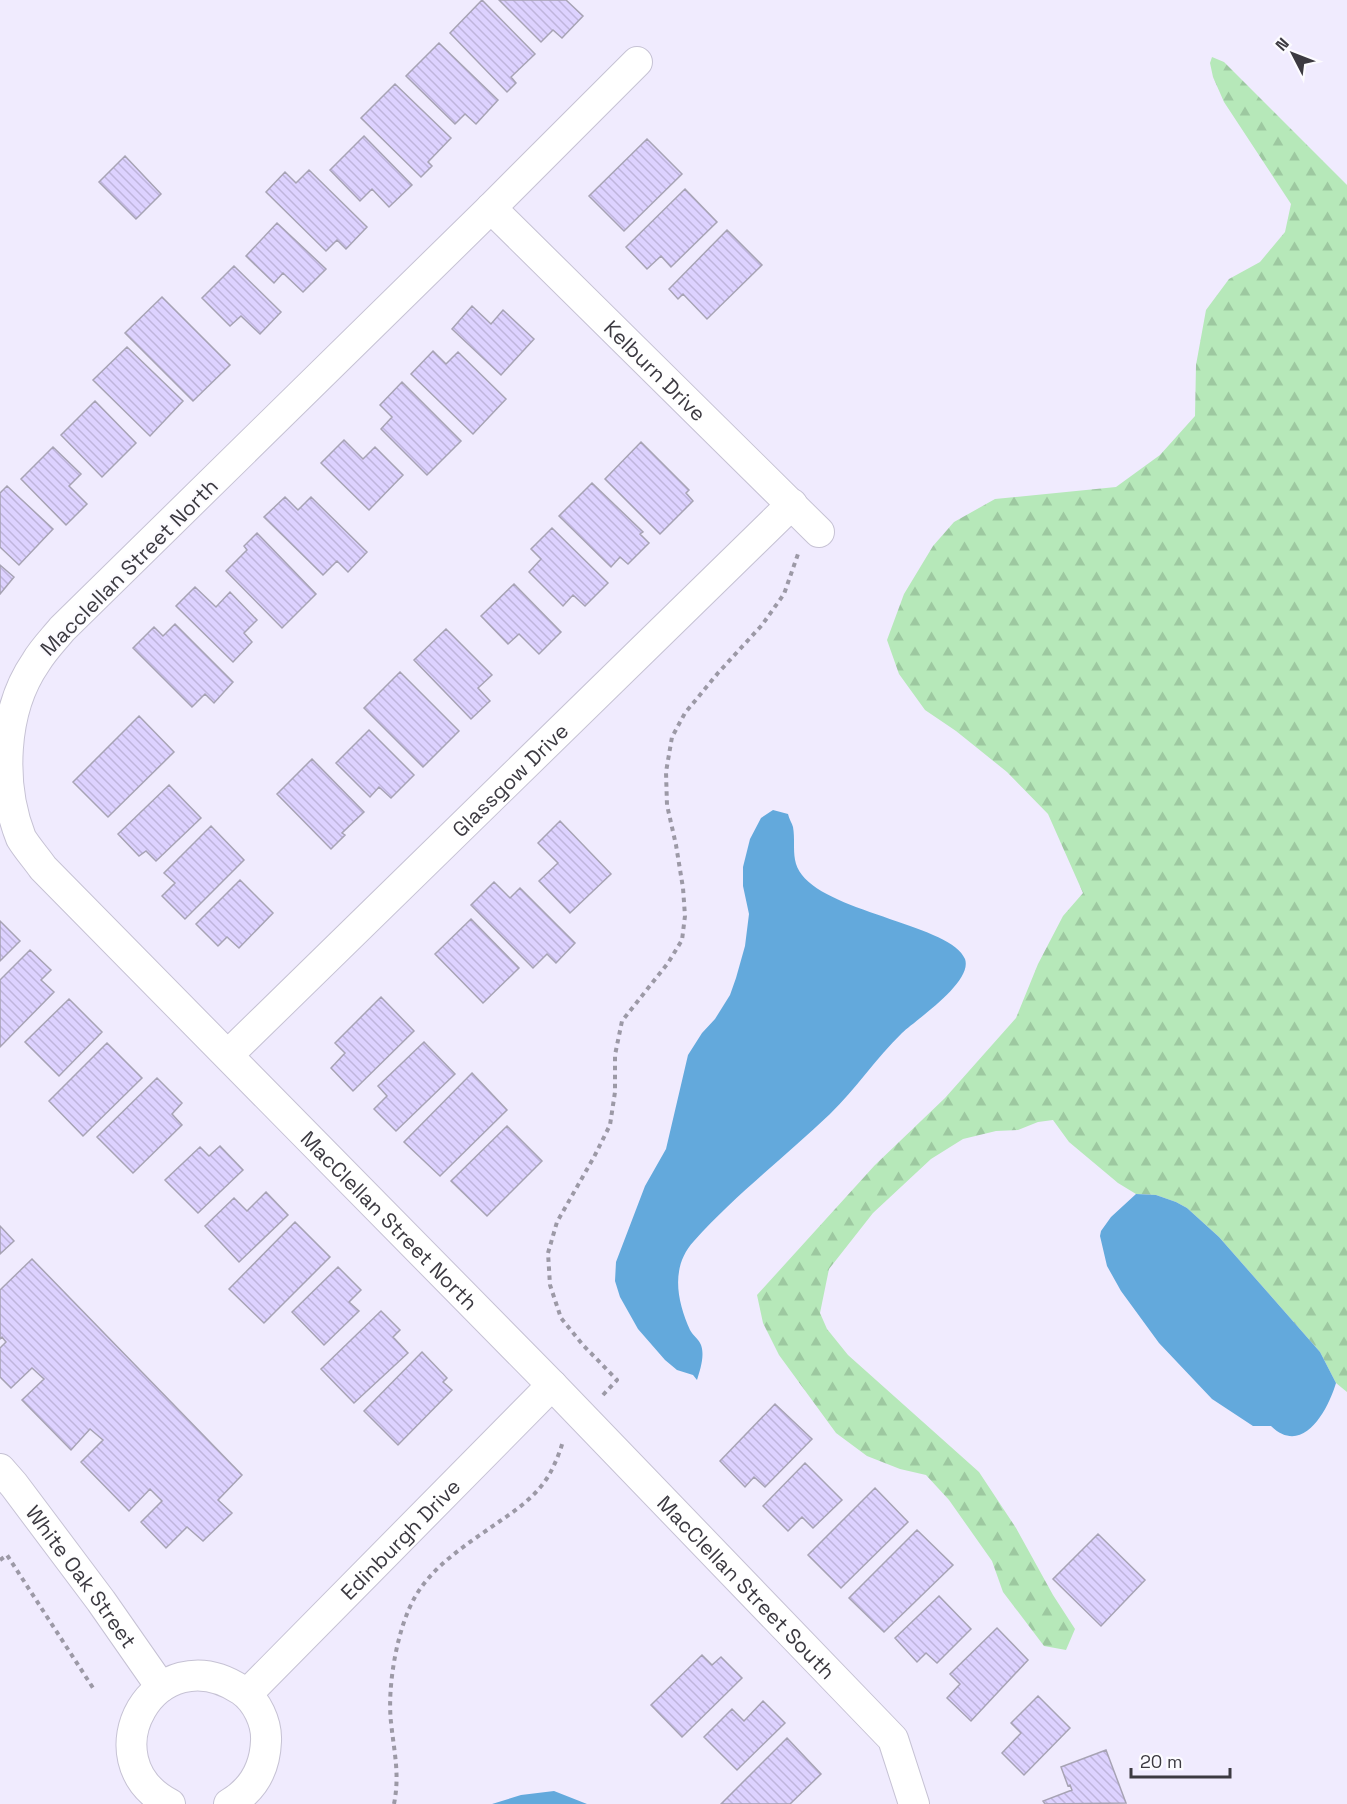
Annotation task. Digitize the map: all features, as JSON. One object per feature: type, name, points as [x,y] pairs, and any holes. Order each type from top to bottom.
[{"type":"street","points":[[491,208],[637,62]]},
{"type":"street","name":"Kelburn Drive","points":[[491,208],[819,532]]},
{"type":"street","name":"Macclellan Street North","points":[[228,1055],[43,868],[21,838],[12,816],[3,760],[17,698],[35,663],[62,629],[491,208]]},
{"type":"street","name":"Glassgow Drive","points":[[228,1055],[792,504]]},
{"type":"street","name":"MacClellan Street North","points":[[228,1055],[552,1385]]},
{"type":"street","name":"MacClellan Street South","points":[[552,1385],[893,1739],[914,1804]]},
{"type":"street","name":"Edinburgh Drive","points":[[247,1694],[552,1385]]},
{"type":"street","name":"White Oak Street","points":[[0,1469],[87,1583],[161,1687]]},
{"type":"street","points":[[170,1804],[159,1798],[144,1783],[134,1764],[131,1742],[135,1721],[145,1702],[161,1687],[182,1677],[205,1675],[227,1681],[247,1694],[260,1712],[267,1735],[266,1758],[256,1780],[239,1802]]},
{"type":"path","points":[[394,1804],[398,1764],[391,1721],[391,1689],[403,1625],[415,1597],[434,1573],[455,1553],[518,1509],[536,1492],[549,1476],[566,1432],[617,1380],[583,1346],[561,1318],[550,1285],[548,1254],[557,1222],[610,1125],[615,1092],[615,1055],[622,1021],[668,963],[682,939],[685,916],[683,888],[667,805],[666,772],[672,736],[685,712],[762,626],[784,594],[799,551],[819,532]]},
{"type":"path","points":[[0,1560],[7,1555],[95,1691]]},
{"type":"green space","points":[[1212,57],[1224,62],[1347,185],[1347,1392],[1336,1383],[1320,1352],[1219,1237],[1187,1208],[1176,1202],[1156,1195],[1136,1194],[1118,1183],[1069,1142],[1053,1120],[1038,1122],[1018,1130],[996,1131],[963,1139],[931,1159],[873,1213],[829,1269],[820,1313],[827,1329],[848,1355],[979,1472],[1016,1528],[1053,1595],[1075,1629],[1066,1650],[1044,1646],[1003,1592],[992,1561],[949,1500],[926,1475],[900,1469],[867,1456],[836,1433],[779,1355],[763,1323],[757,1295],[875,1165],[945,1098],[1016,1018],[1038,964],[1063,916],[1083,893],[1048,814],[1007,772],[956,731],[925,710],[899,674],[887,640],[904,594],[933,546],[954,522],[995,499],[1116,487],[1160,455],[1195,416],[1196,365],[1206,310],[1229,279],[1260,262],[1285,232],[1291,204],[1224,102],[1213,77],[1210,63]]},
{"type":"water","points":[[773,810],[788,814],[794,833],[796,864],[802,875],[817,888],[838,900],[939,937],[956,947],[965,959],[965,968],[953,989],[902,1033],[830,1114],[726,1208],[686,1251],[679,1273],[679,1296],[685,1319],[702,1349],[702,1363],[697,1380],[693,1375],[677,1370],[665,1360],[638,1329],[620,1297],[615,1281],[616,1262],[645,1186],[666,1149],[688,1055],[730,995],[736,978],[745,946],[749,914],[743,886],[743,867],[750,839],[761,818]]},
{"type":"water","points":[[1136,1194],[1156,1195],[1187,1208],[1219,1237],[1320,1352],[1336,1383],[1320,1417],[1304,1433],[1294,1436],[1283,1434],[1271,1426],[1253,1426],[1212,1399],[1159,1343],[1121,1291],[1107,1266],[1100,1236],[1111,1217]]},
{"type":"water","points":[[554,1791],[587,1804],[492,1804],[521,1795]]},
{"type":"building","points":[[482,0],[535,54],[511,77],[516,83],[507,92],[450,33]]},
{"type":"building","points":[[499,0],[566,0],[583,16],[562,38],[553,30],[541,42]]},
{"type":"building","points":[[439,43],[498,100],[476,124],[465,114],[455,124],[406,76]]},
{"type":"building","points":[[395,84],[451,138],[428,162],[432,166],[421,177],[361,118]]},
{"type":"building","points":[[364,136],[412,185],[389,207],[372,189],[360,201],[330,170]]},
{"type":"building","points":[[647,139],[682,174],[624,231],[589,196]]},
{"type":"building","points":[[125,156],[161,194],[136,219],[99,182]]},
{"type":"building","points":[[309,170],[367,227],[346,249],[337,240],[326,251],[266,192],[285,172],[296,183]]},
{"type":"building","points":[[685,189],[717,222],[671,267],[661,256],[647,269],[626,247]]},
{"type":"building","points":[[277,223],[326,269],[303,292],[283,273],[274,283],[246,256]]},
{"type":"building","points":[[727,230],[762,265],[707,319],[683,294],[678,299],[669,289]]},
{"type":"building","points":[[234,266],[281,312],[260,334],[241,316],[230,326],[202,298]]},
{"type":"building","points":[[162,297],[230,365],[193,401],[125,333]]},
{"type":"building","points":[[472,306],[491,324],[503,310],[534,339],[501,375],[452,329]]},
{"type":"building","points":[[127,347],[183,401],[150,436],[93,380]]},
{"type":"building","points":[[433,351],[446,364],[458,352],[506,399],[473,434],[411,374]]},
{"type":"building","points":[[402,382],[461,441],[427,475],[381,429],[392,417],[380,405]]},
{"type":"building","points":[[95,401],[136,443],[102,477],[61,435]]},
{"type":"building","points":[[344,440],[363,459],[375,447],[403,475],[369,510],[321,463]]},
{"type":"building","points":[[641,442],[689,490],[686,493],[693,501],[660,534],[605,479]]},
{"type":"building","points":[[53,447],[81,474],[69,486],[87,504],[66,525],[21,479]]},
{"type":"building","points":[[592,483],[643,532],[640,534],[649,543],[628,564],[620,557],[611,567],[559,516]]},
{"type":"building","points":[[7,486],[53,529],[19,565],[0,547],[0,493]]},
{"type":"building","points":[[285,497],[298,510],[311,497],[367,552],[348,572],[337,561],[323,575],[264,517]]},
{"type":"building","points":[[552,528],[608,583],[585,606],[573,595],[563,606],[529,572],[541,559],[531,549]]},
{"type":"building","points":[[257,533],[316,594],[282,628],[226,571],[247,550],[244,546]]},
{"type":"building","points":[[0,565],[14,577],[0,594]]},
{"type":"building","points":[[514,584],[561,632],[539,654],[519,634],[508,644],[481,616]]},
{"type":"building","points":[[195,587],[216,607],[230,592],[257,620],[244,633],[252,642],[233,662],[176,606]]},
{"type":"building","points":[[175,624],[233,682],[214,703],[205,694],[192,707],[133,648],[154,627],[163,636]]},
{"type":"building","points":[[446,629],[492,675],[478,688],[490,701],[471,719],[414,660]]},
{"type":"building","points":[[400,672],[459,731],[423,767],[364,708]]},
{"type":"building","points":[[139,716],[174,752],[108,817],[73,782]]},
{"type":"building","points":[[369,730],[414,775],[391,798],[379,787],[370,797],[336,763]]},
{"type":"building","points":[[312,759],[364,812],[342,833],[345,835],[331,849],[277,794]]},
{"type":"building","points":[[169,785],[201,818],[156,861],[146,851],[139,856],[118,834]]},
{"type":"building","points":[[560,821],[611,874],[570,913],[539,881],[558,863],[538,843]]},
{"type":"building","points":[[211,826],[244,860],[185,919],[162,896],[175,883],[164,873]]},
{"type":"building","points":[[240,880],[273,913],[239,948],[227,937],[218,946],[196,924]]},
{"type":"building","points":[[494,882],[510,898],[520,888],[575,943],[556,963],[547,954],[533,968],[471,905]]},
{"type":"building","points":[[471,919],[519,968],[483,1003],[435,954]]},
{"type":"building","points":[[0,921],[20,941],[0,961]]},
{"type":"building","points":[[30,950],[51,970],[41,980],[54,992],[0,1047],[0,980]]},
{"type":"building","points":[[381,997],[414,1031],[353,1091],[331,1068],[345,1053],[335,1043]]},
{"type":"building","points":[[69,999],[102,1032],[59,1076],[25,1042]]},
{"type":"building","points":[[424,1042],[455,1074],[396,1131],[374,1109],[387,1096],[378,1086]]},
{"type":"building","points":[[107,1043],[142,1078],[83,1136],[49,1101]]},
{"type":"building","points":[[472,1073],[507,1110],[440,1176],[404,1142]]},
{"type":"building","points":[[157,1078],[182,1103],[172,1114],[182,1125],[133,1173],[97,1137]]},
{"type":"building","points":[[507,1126],[542,1161],[487,1216],[451,1181]]},
{"type":"building","points":[[220,1146],[243,1170],[198,1213],[165,1180],[200,1147],[209,1156]]},
{"type":"building","points":[[266,1192],[288,1215],[239,1262],[205,1226],[234,1198],[247,1211]]},
{"type":"building","points":[[295,1222],[330,1257],[264,1323],[229,1289]]},
{"type":"building","points":[[0,1226],[14,1241],[0,1254]]},
{"type":"building","points":[[32,1259],[242,1475],[218,1500],[232,1513],[203,1541],[187,1527],[166,1548],[141,1522],[162,1501],[150,1489],[129,1511],[81,1462],[103,1440],[90,1429],[71,1450],[22,1400],[44,1379],[32,1368],[11,1388],[0,1377],[0,1348],[6,1342],[2,1337],[0,1339],[0,1290]]},
{"type":"building","points":[[338,1267],[361,1290],[349,1302],[359,1311],[324,1345],[292,1312]]},
{"type":"building","points":[[381,1311],[400,1330],[393,1337],[408,1353],[354,1403],[321,1369]]},
{"type":"building","points":[[422,1352],[447,1378],[443,1382],[452,1390],[398,1445],[364,1411]]},
{"type":"building","points":[[775,1404],[812,1439],[765,1487],[754,1477],[745,1487],[720,1461]]},
{"type":"building","points":[[805,1463],[842,1500],[813,1528],[802,1517],[788,1531],[763,1506]]},
{"type":"building","points":[[875,1488],[908,1522],[841,1588],[808,1555]]},
{"type":"building","points":[[917,1530],[953,1565],[884,1632],[849,1598]]},
{"type":"building","points":[[1098,1534],[1145,1580],[1101,1626],[1053,1579]]},
{"type":"building","points":[[939,1596],[971,1629],[937,1663],[926,1653],[917,1662],[895,1638]]},
{"type":"building","points":[[997,1628],[1028,1660],[971,1721],[947,1698],[960,1684],[950,1674]]},
{"type":"building","points":[[702,1655],[712,1665],[721,1657],[742,1678],[682,1737],[651,1705]]},
{"type":"building","points":[[1038,1696],[1070,1728],[1024,1775],[1002,1753],[1021,1733],[1011,1723]]},
{"type":"building","points":[[763,1701],[785,1723],[737,1770],[704,1737],[732,1709],[744,1721]]},
{"type":"building","points":[[787,1738],[821,1774],[790,1804],[721,1804]]},
{"type":"building","points":[[1106,1750],[1126,1803],[1045,1804],[1043,1801],[1072,1790],[1070,1785],[1068,1786],[1061,1767]]}]
